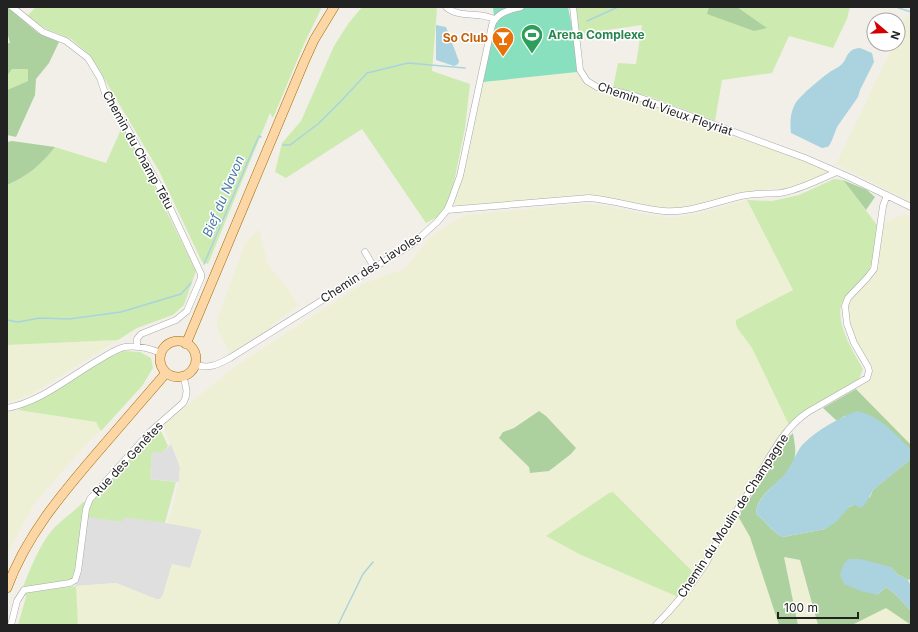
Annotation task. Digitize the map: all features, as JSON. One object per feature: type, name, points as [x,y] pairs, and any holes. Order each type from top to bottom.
[{"type":"main road","points":[[186,344],[304,62],[314,40],[334,7]]},
{"type":"main road","points":[[181,342],[186,344],[194,353],[194,364],[188,374],[177,377],[166,373],[160,364],[161,353],[169,344],[181,342]]},
{"type":"main road","points":[[7,588],[30,539],[59,497],[166,373]]},
{"type":"street","name":"Chemin du Champ Têtu","points":[[12,7],[43,32],[66,41],[88,58],[100,78],[106,96],[127,128],[165,197],[200,271],[201,278],[187,311],[176,320],[141,334],[137,339],[137,347]]},
{"type":"street","points":[[446,7],[458,14],[486,16],[494,20],[502,13],[522,7]]},
{"type":"street","name":"Chemin du Vieux Fleyriat","points":[[572,7],[580,70],[583,76],[597,87],[629,94],[797,156],[837,172],[911,207]]},
{"type":"street","name":"Chemin des Liavoles","points":[[194,364],[208,367],[220,364],[416,241],[437,222],[447,210],[460,176],[490,30],[494,20]]},
{"type":"street","points":[[447,210],[589,198],[605,199],[664,211],[684,211],[698,209],[741,196],[780,192],[793,189],[837,172]]},
{"type":"street","name":"Chemin du Moulin de Champagne","points":[[656,625],[674,606],[698,575],[719,538],[743,502],[769,458],[793,424],[808,412],[867,378],[869,371],[868,367],[854,343],[847,324],[844,306],[848,298],[874,269],[882,206],[887,195]]},
{"type":"street","points":[[365,252],[374,267]]},
{"type":"street","points":[[7,408],[25,403],[39,396],[124,347],[146,347],[161,353]]},
{"type":"street","name":"Rue des Genêtes","points":[[11,625],[17,601],[24,590],[70,583],[75,580],[78,571],[86,510],[90,499],[150,432],[183,403],[186,399],[187,390],[183,376]]},
{"type":"shaded area","points":[[171,444],[180,467],[179,482],[150,479],[152,452],[163,452]]},
{"type":"shaded area","points":[[84,516],[123,522],[123,516],[202,529],[190,569],[172,564],[163,595],[160,599],[156,599],[116,583],[76,586],[72,578]]},
{"type":"green space","points":[[7,7],[38,33],[59,42],[49,63],[36,79],[35,95],[16,137],[7,135],[7,90],[28,81],[28,69],[12,69],[7,76],[7,43],[10,43],[7,32]]},
{"type":"green space","points":[[36,7],[322,7],[304,44],[273,118],[270,113],[208,264],[202,262],[159,171],[90,55],[71,39],[46,29],[27,16]]},
{"type":"green space","points":[[362,7],[435,7],[437,9],[432,71],[470,84],[465,128],[448,204],[439,216],[426,223],[362,129],[286,178],[275,172],[282,143],[301,121],[334,46],[348,24]]},
{"type":"green space","name":"Arena Complexe","points":[[493,7],[568,7],[574,38],[577,72],[483,82],[495,26]]},
{"type":"green space","points":[[576,7],[850,7],[847,19],[833,48],[789,36],[772,73],[722,80],[715,121],[648,96],[613,88],[618,63],[636,64],[642,25],[579,34]]},
{"type":"green space","points":[[709,7],[737,7],[767,28],[754,31],[707,14]]},
{"type":"green space","points":[[907,15],[911,16],[911,202],[836,164],[890,52],[906,52]]},
{"type":"green space","points":[[12,69],[28,69],[28,81],[7,90],[7,76]]},
{"type":"green space","points":[[577,72],[582,80],[591,87],[629,97],[827,169],[828,171],[814,179],[788,188],[745,192],[695,206],[681,208],[661,208],[596,196],[458,207],[455,205],[454,203],[462,179],[483,82]]},
{"type":"green space","points":[[122,127],[135,147],[196,271],[184,305],[173,315],[137,328],[118,340],[7,345],[7,185],[34,169],[55,147],[106,163]]},
{"type":"green space","points":[[12,141],[55,147],[34,169],[7,185],[7,142]]},
{"type":"green space","points":[[834,179],[843,180],[877,225],[874,254],[871,265],[864,278],[845,298],[841,306],[840,314],[849,344],[863,369],[859,379],[804,411],[789,425],[752,348],[736,325],[736,320],[793,290],[747,200],[772,201],[799,195]]},
{"type":"green space","points":[[843,180],[867,190],[875,197],[866,210]]},
{"type":"green space","points":[[747,200],[793,290],[736,325],[752,348],[789,425],[695,574],[613,492],[547,536],[579,554],[678,597],[652,625],[78,625],[76,586],[116,583],[156,599],[160,599],[163,595],[172,564],[190,568],[202,530],[168,523],[179,482],[180,467],[163,424],[240,363],[362,284],[404,269],[431,237],[449,224],[465,215],[580,204],[607,206],[642,214],[671,218],[696,214]],"holes":[[[539,412],[576,448],[571,454],[549,471],[530,473],[529,467],[503,432],[514,428]]]},
{"type":"green space","points":[[904,214],[911,217],[911,445],[856,389],[869,381],[872,373],[869,364],[860,350],[853,334],[848,315],[848,307],[851,299],[873,278],[877,268],[884,223]]},
{"type":"green space","points":[[259,229],[268,264],[299,305],[270,326],[270,328],[230,354],[218,330],[218,317],[245,243]]},
{"type":"green space","points":[[118,340],[32,394],[7,403],[7,345]]},
{"type":"green space","points":[[123,351],[140,352],[151,358],[153,368],[142,386],[101,431],[96,422],[18,410],[110,357]]},
{"type":"green space","points":[[856,389],[911,445],[911,450],[874,418],[844,416],[837,421],[823,408]]},
{"type":"green space","points":[[18,410],[96,422],[101,431],[93,437],[34,504],[7,555],[7,412]]},
{"type":"green space","points":[[539,411],[546,416],[576,448],[571,454],[549,471],[530,473],[529,467],[499,438],[503,432],[514,428]]},
{"type":"green space","points":[[160,429],[168,446],[163,452],[152,452],[150,479],[176,482],[165,523],[124,517],[123,522],[87,517],[92,501],[151,434]]},
{"type":"green space","points":[[793,433],[795,455],[793,464],[782,478],[762,498],[758,505],[756,514],[775,532],[783,537],[825,529],[847,508],[870,497],[873,490],[911,459],[911,579],[908,580],[897,574],[891,567],[877,595],[886,587],[895,594],[911,611],[911,625],[886,608],[852,625],[818,625],[800,560],[784,557],[798,625],[779,625],[750,537],[738,516],[759,485],[782,443]]},
{"type":"green space","points":[[613,492],[695,574],[678,597],[579,554],[546,536],[609,493]]},
{"type":"green space","points":[[83,502],[86,502],[75,574],[69,582],[24,588],[23,587],[33,563],[45,540],[55,527]]},
{"type":"green space","points":[[738,516],[750,537],[779,625],[661,625],[686,597],[703,573],[725,533]]},
{"type":"green space","points":[[784,557],[800,560],[818,625],[798,625]]},
{"type":"green space","points":[[76,586],[78,625],[18,625],[26,597],[25,593]]},
{"type":"green space","points":[[886,608],[911,625],[852,625]]},
{"type":"water","points":[[436,25],[446,27],[459,61],[458,64],[454,66],[436,60]]},
{"type":"water","points":[[860,48],[866,50],[866,52],[872,53],[874,62],[858,97],[837,127],[829,146],[822,148],[791,133],[791,116],[796,103],[819,80],[839,67],[844,62],[848,54],[855,49]]},
{"type":"water","points":[[857,411],[865,413],[879,421],[893,432],[911,450],[911,459],[873,490],[866,503],[861,508],[855,505],[850,506],[836,522],[825,529],[783,537],[779,535],[756,514],[762,498],[786,472],[800,448],[811,437],[826,426]]},
{"type":"water","points":[[849,559],[860,559],[891,567],[897,574],[908,580],[911,586],[911,611],[886,587],[877,595],[861,591],[844,584],[840,575],[844,563]]},
{"type":"waterway","name":"Bief du Navon","points":[[587,21],[618,7]]},
{"type":"waterway","name":"Bief du Navon","points":[[896,7],[911,12]]},
{"type":"waterway","name":"Bief du Navon","points":[[283,145],[290,145],[318,124],[367,73],[408,63],[465,68]]},
{"type":"waterway","name":"Bief du Navon","points":[[204,264],[258,138],[259,136],[261,137]]},
{"type":"waterway","name":"Bief du Navon","points":[[7,320],[18,322],[40,318],[69,319],[121,312],[181,294],[191,283]]},
{"type":"waterway","points":[[338,625],[363,574],[373,562]]},
{"type":"place","name":"Arena Complexe","points":[[532,54]]},
{"type":"place","name":"So Club","points":[[503,58]]}]
